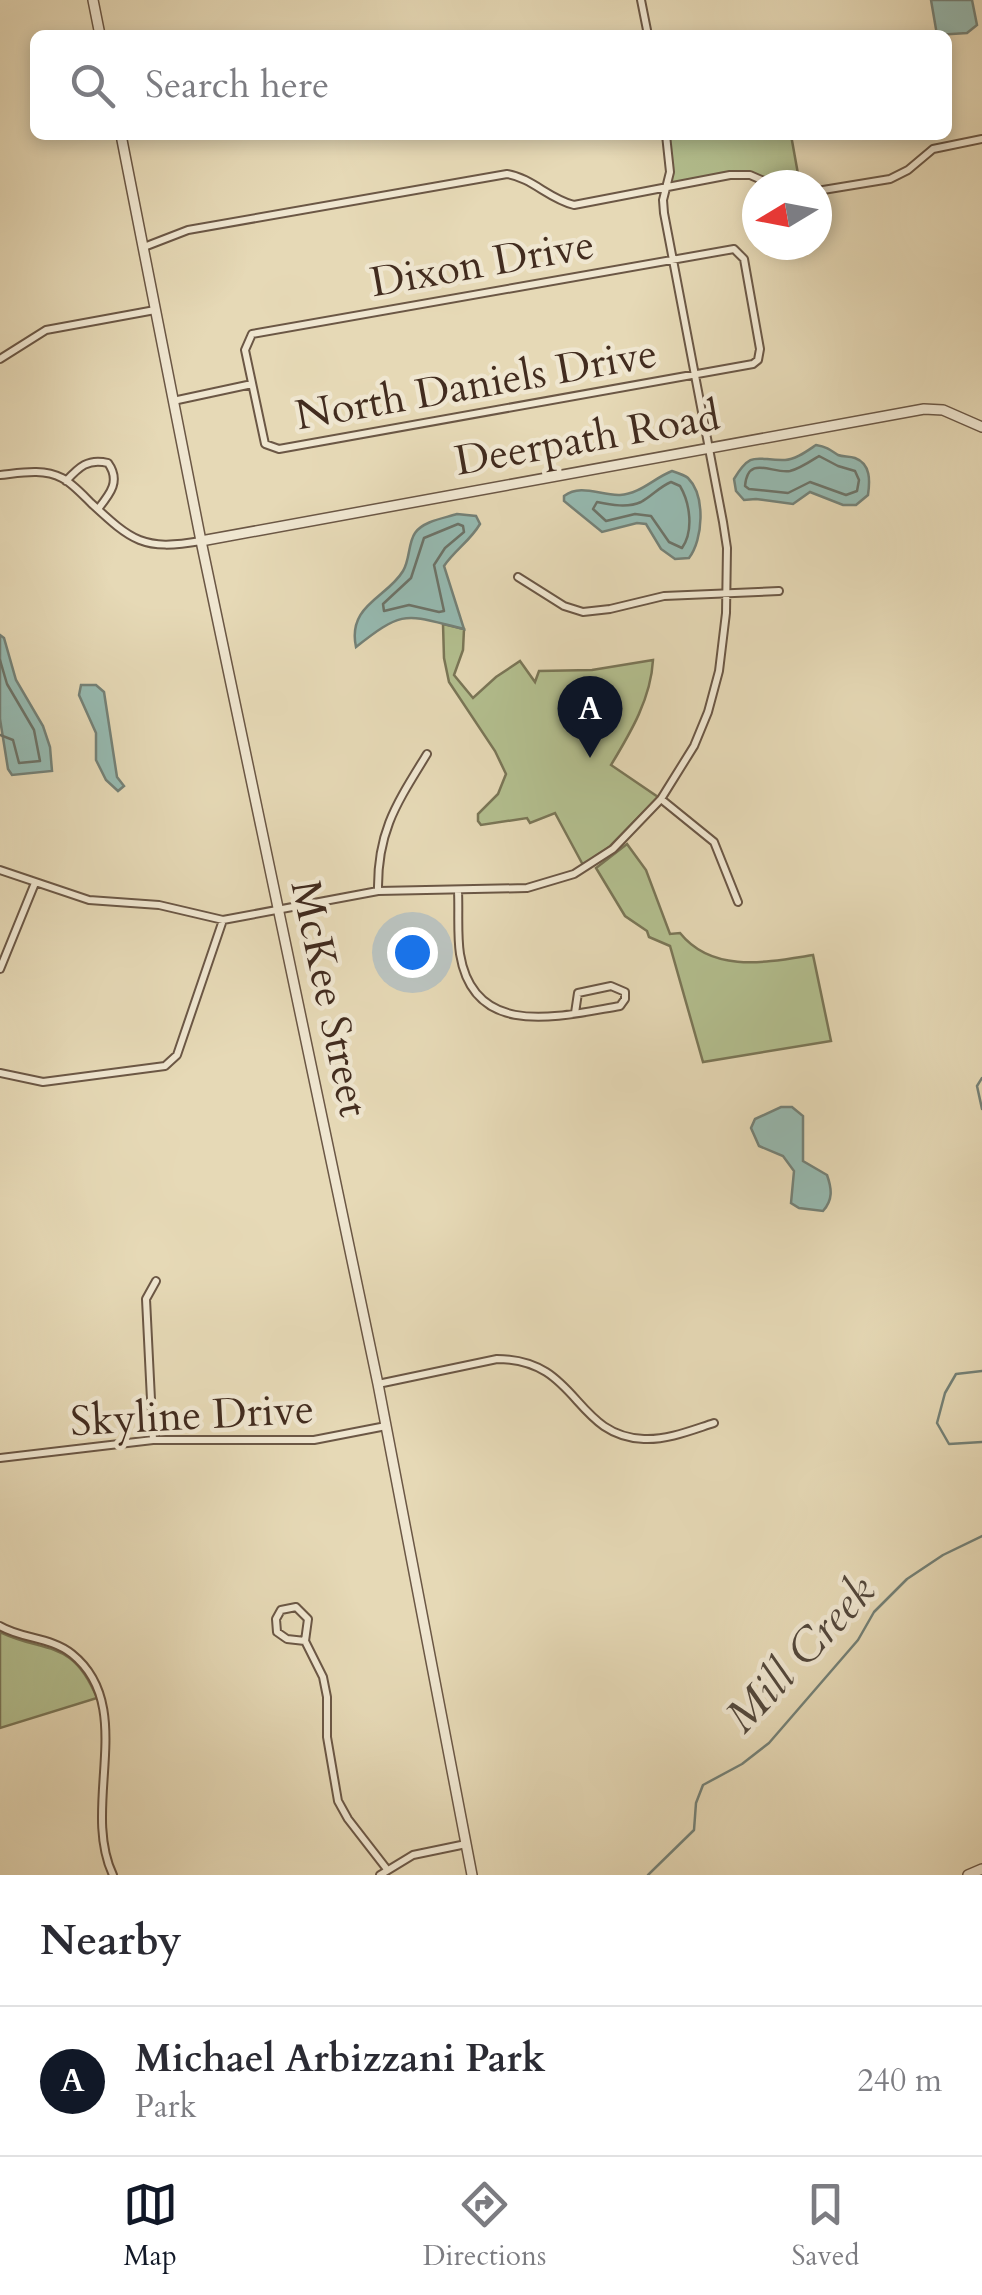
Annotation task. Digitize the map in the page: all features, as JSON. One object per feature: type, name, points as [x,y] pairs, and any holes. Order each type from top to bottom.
[{"type":"street","points":[[93,0],[99,30]]},
{"type":"street","points":[[642,0],[647,30]]},
{"type":"street","points":[[832,189],[890,179],[933,149],[982,139]]},
{"type":"street","name":"McKee Street","points":[[122,140],[201,541],[378,1384],[472,1875]]},
{"type":"street","points":[[0,870],[89,900],[159,905],[223,920],[378,891],[527,888],[574,874],[613,849],[661,799],[694,746],[708,712],[722,649],[727,592],[727,548],[664,213],[670,172],[667,140]]},
{"type":"street","points":[[144,247],[188,230],[495,175],[519,176],[574,205],[742,175]]},
{"type":"street","name":"Dixon Drive","points":[[252,384],[245,350],[247,338],[256,332],[728,248],[738,250],[744,259],[760,348],[758,360],[748,365]]},
{"type":"street","points":[[0,359],[46,330],[156,310]]},
{"type":"street","name":"North Daniels Drive","points":[[252,384],[264,440],[269,447],[279,448],[748,365]]},
{"type":"street","points":[[173,401],[252,384]]},
{"type":"street","name":"Deerpath Road","points":[[201,541],[924,409],[944,410],[982,426]]},
{"type":"street","points":[[66,481],[81,465],[96,460],[108,463],[114,471],[114,484],[98,509]]},
{"type":"street","points":[[0,475],[40,472],[66,481],[127,536],[149,545],[201,541]]},
{"type":"street","points":[[518,577],[564,606],[582,612],[664,596],[779,590]]},
{"type":"street","points":[[378,891],[381,837],[392,810],[426,754]]},
{"type":"street","points":[[661,799],[714,842],[738,902]]},
{"type":"street","points":[[0,969],[35,883]]},
{"type":"street","points":[[458,892],[460,952],[466,977],[479,994],[512,1016],[533,1019],[574,1013],[620,1006],[625,992],[611,986],[578,993],[574,1013]]},
{"type":"street","points":[[0,1073],[43,1082],[165,1066],[177,1055],[223,920]]},
{"type":"street","points":[[154,1440],[146,1299],[156,1281]]},
{"type":"street","points":[[378,1384],[510,1359],[540,1367],[559,1379],[588,1414],[625,1436],[658,1438],[714,1424]]},
{"type":"street","name":"Skyline Drive","points":[[0,1458],[154,1440],[314,1440],[386,1426]]},
{"type":"street","points":[[305,1641],[287,1639],[278,1632],[276,1619],[281,1610],[293,1606],[306,1614],[309,1627],[305,1641],[323,1677],[327,1698],[327,1737],[338,1801],[383,1872],[413,1855],[466,1844]]},
{"type":"street","points":[[0,1626],[41,1638],[70,1652],[92,1674],[102,1696],[105,1723],[100,1824],[112,1875]]},
{"type":"street","points":[[968,1875],[982,1869]]},
{"type":"green space","points":[[667,140],[792,140],[797,170],[742,170],[742,176],[667,188],[670,172]]},
{"type":"green space","points":[[443,624],[464,629],[463,650],[454,675],[473,698],[520,661],[535,682],[539,671],[592,670],[653,660],[644,701],[611,765],[658,797],[609,847],[583,865],[555,813],[530,823],[527,818],[481,825],[478,821],[478,814],[498,794],[506,774],[449,682]]},
{"type":"green space","points":[[627,844],[646,870],[670,934],[680,933],[708,955],[725,960],[760,962],[813,955],[831,1041],[703,1062],[670,946],[649,937],[647,931],[625,916],[596,868]]},
{"type":"green space","points":[[0,1632],[67,1657],[78,1665],[97,1698],[0,1728]]},
{"type":"water","points":[[931,0],[972,0],[977,25],[967,33],[936,30]]},
{"type":"water","points":[[816,445],[864,464],[869,479],[868,495],[856,505],[843,505],[810,492],[793,504],[744,500],[736,491],[734,479],[751,460],[789,460]]},
{"type":"water","points":[[672,471],[688,478],[700,506],[697,540],[689,558],[675,559],[661,549],[646,524],[602,532],[564,501],[564,496],[577,491],[627,494]]},
{"type":"water","points":[[457,514],[476,516],[480,524],[444,566],[464,629],[407,618],[385,626],[356,647],[357,621],[403,571],[415,533],[429,523]]},
{"type":"water","points":[[0,635],[16,680],[43,726],[52,771],[12,775],[8,769],[0,719]]},
{"type":"water","points":[[81,685],[96,685],[104,692],[117,777],[124,786],[118,791],[106,780],[96,760],[96,733],[79,695]]},
{"type":"water","points":[[781,1107],[792,1107],[803,1116],[803,1161],[827,1175],[831,1194],[823,1211],[791,1203],[794,1171],[783,1156],[759,1146],[751,1128],[755,1119]]},
{"type":"waterway","name":"Mill Creek","points":[[982,1078],[977,1086],[982,1109]]},
{"type":"waterway","name":"Mill Creek","points":[[982,1371],[956,1374],[945,1393],[937,1423],[949,1444],[982,1442]]},
{"type":"waterway","name":"Mill Creek","points":[[648,1875],[694,1830],[696,1803],[703,1785],[742,1764],[769,1743],[858,1640],[874,1612],[907,1579],[982,1536]]},
{"type":"place","name":"Michael Arbizzani Park","points":[[590,758]]}]
